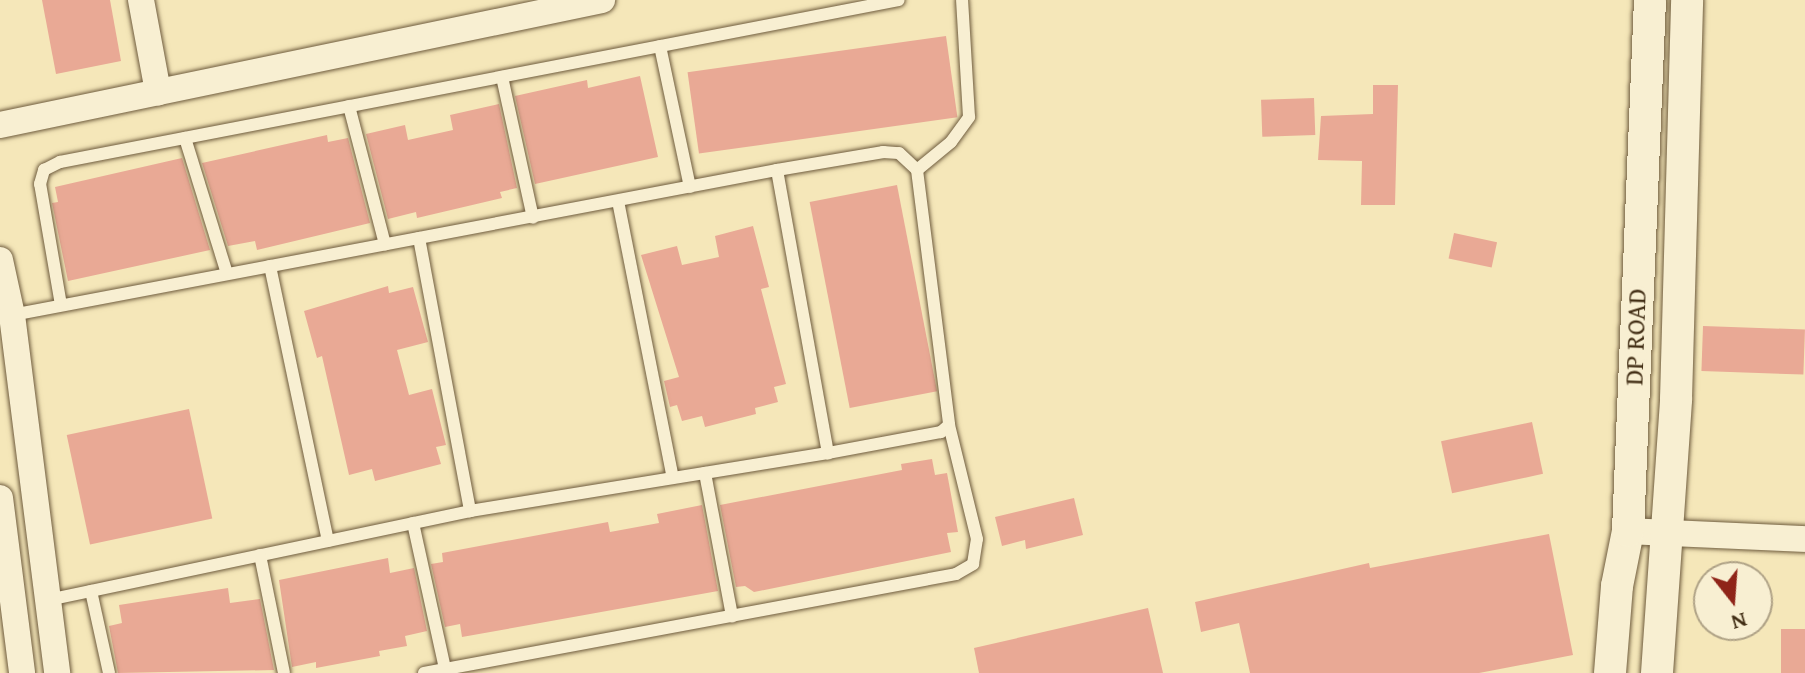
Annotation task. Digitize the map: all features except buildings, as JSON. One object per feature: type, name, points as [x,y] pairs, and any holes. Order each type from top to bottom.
[{"type":"street","points":[[141,0],[158,92]]},
{"type":"street","points":[[0,125],[158,92],[509,9],[602,0]]},
{"type":"street","name":"DP ROAD","points":[[1607,673],[1617,586],[1628,531],[1650,0]]},
{"type":"street","name":"DP ROAD","points":[[1657,673],[1667,537],[1687,0]]},
{"type":"street","points":[[1645,78],[1685,74]]},
{"type":"street","points":[[0,260],[12,315],[57,673]]},
{"type":"street","points":[[0,498],[22,673]]},
{"type":"street","points":[[1628,531],[1667,537],[1805,539]]},
{"type":"lane","points":[[61,305],[41,192],[44,170],[60,162],[899,0]]},
{"type":"lane","points":[[917,170],[951,142],[969,117],[962,0]]},
{"type":"lane","points":[[660,46],[690,187]]},
{"type":"lane","points":[[502,77],[533,218]]},
{"type":"lane","points":[[349,106],[385,244]]},
{"type":"lane","points":[[185,138],[227,274]]},
{"type":"lane","points":[[12,315],[883,152],[899,153],[917,170],[949,425],[977,539],[973,564],[956,574],[424,673]]},
{"type":"lane","points":[[777,170],[828,453]]},
{"type":"lane","points":[[618,201],[673,478]]},
{"type":"lane","points":[[419,238],[470,511]]},
{"type":"lane","points":[[270,266],[328,541]]},
{"type":"lane","points":[[47,600],[470,511],[828,453],[941,432],[949,425]]},
{"type":"lane","points":[[705,473],[732,616]]},
{"type":"lane","points":[[413,523],[445,669]]},
{"type":"lane","points":[[260,555],[284,673]]},
{"type":"lane","points":[[91,591],[109,673]]}]
